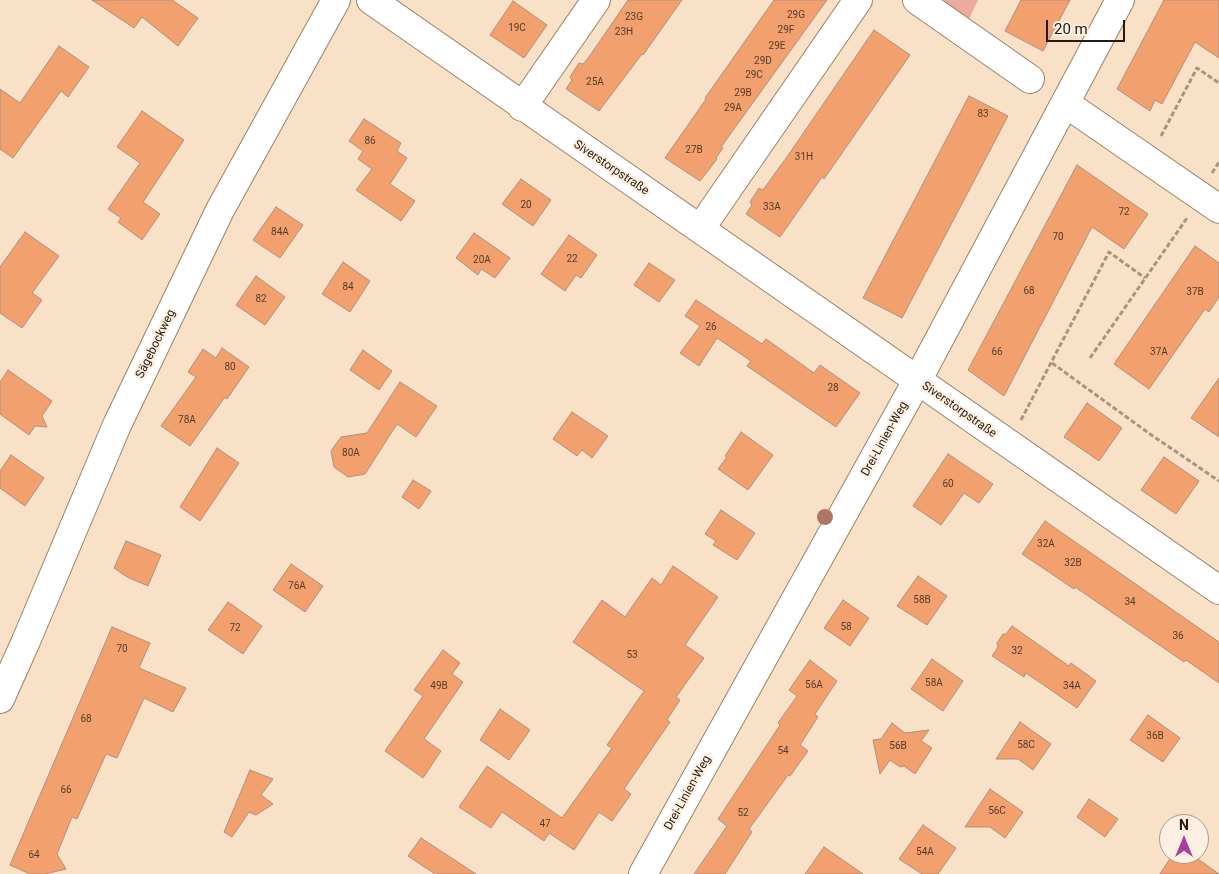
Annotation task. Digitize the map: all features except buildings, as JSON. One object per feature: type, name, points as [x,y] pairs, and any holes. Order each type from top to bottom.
[{"type":"street","name":"Sägebockweg","points":[[0,699],[117,425],[220,210],[336,0]]},
{"type":"street","name":"Siverstorpstraße","points":[[371,0],[522,107],[1219,590]]},
{"type":"street","points":[[522,107],[596,0]]},
{"type":"street","points":[[700,229],[858,0]]},
{"type":"street","points":[[917,0],[1030,79]]},
{"type":"street","name":"Drei-Linien-Weg","points":[[643,874],[917,380],[1120,0]]},
{"type":"street","points":[[1066,103],[1210,203]]},
{"type":"path","points":[[1149,160],[1197,68],[1219,83]]},
{"type":"path","points":[[1090,358],[1145,278],[1210,203]]},
{"type":"path","points":[[1018,425],[1109,252],[1145,278]]},
{"type":"path","points":[[1052,363],[1219,481]]},
{"type":"shaded area","points":[[942,0],[978,0],[969,19]]}]
